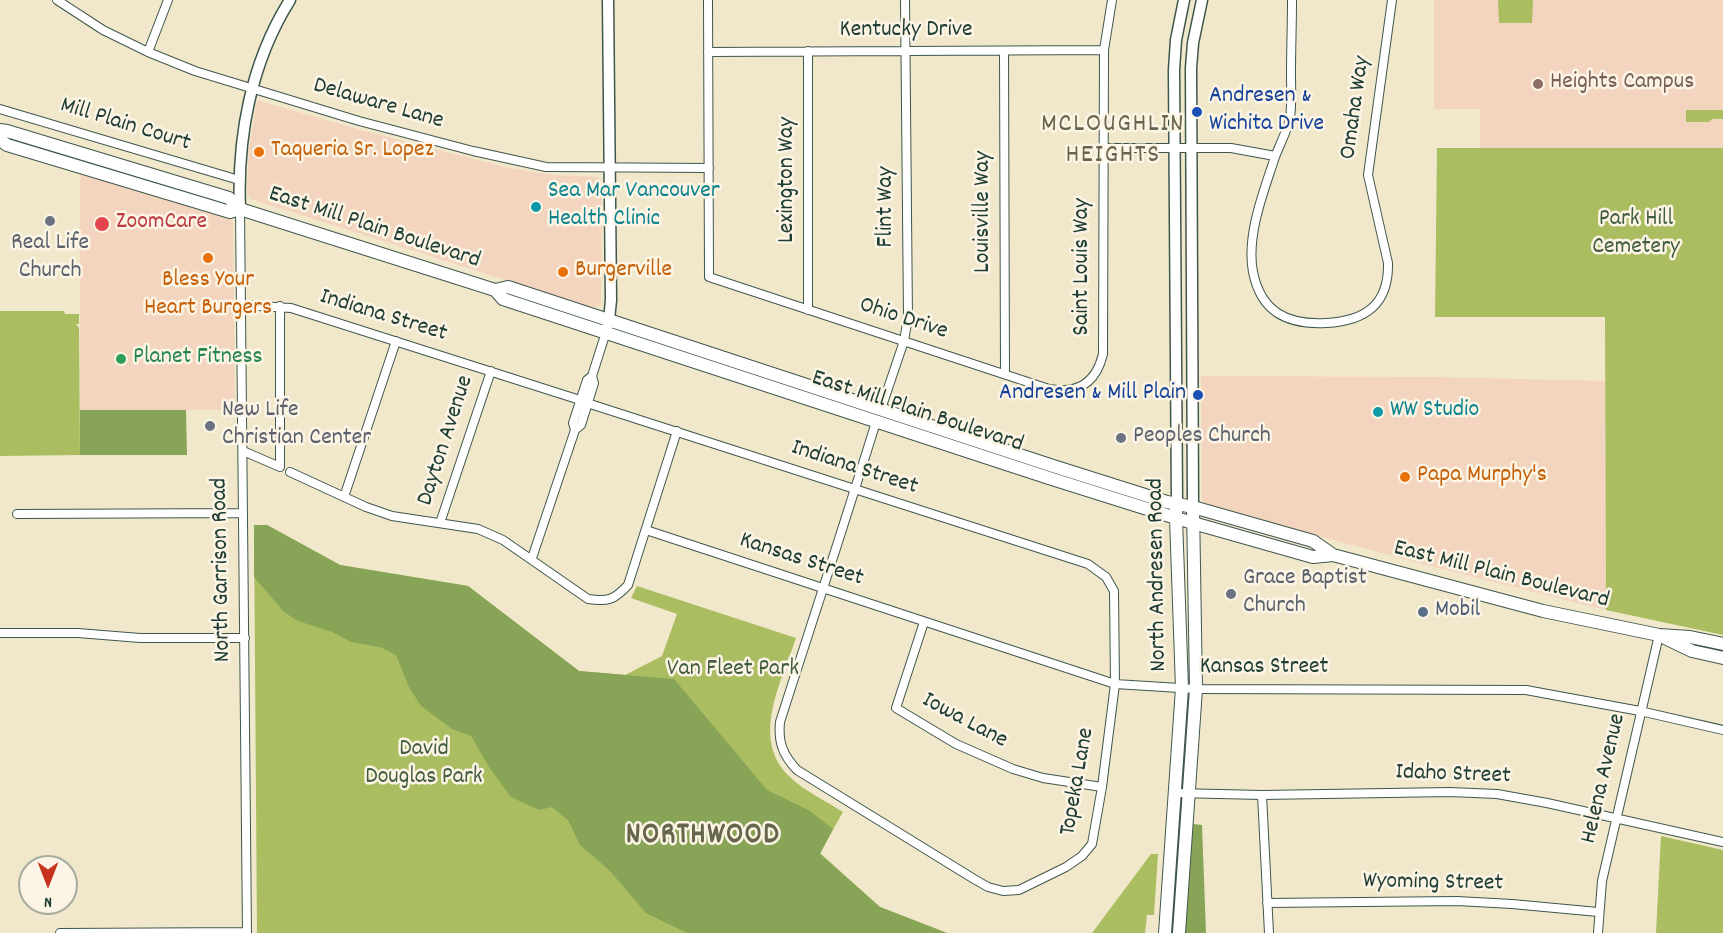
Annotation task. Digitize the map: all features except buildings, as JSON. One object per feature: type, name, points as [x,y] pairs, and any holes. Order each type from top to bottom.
[{"type":"main road","name":"East Mill Plain Boulevard","points":[[0,130],[229,198],[240,209],[495,290],[503,298],[608,326],[881,409],[1177,504],[1313,541],[1333,555],[1522,606],[1659,635],[1690,637],[1723,644]]},
{"type":"main road","name":"East Mill Plain Boulevard","points":[[0,140],[230,212],[240,209]]},
{"type":"main road","name":"East Mill Plain Boulevard","points":[[608,326],[876,422],[1176,518],[1314,557],[1333,555]]},
{"type":"main road","name":"North Andresen Road","points":[[1165,933],[1182,688],[1177,504]]},
{"type":"main road","name":"North Andresen Road","points":[[1179,933],[1196,689],[1193,507]]},
{"type":"main road","name":"East Mill Plain Boulevard","points":[[1659,635],[1692,651],[1723,658]]},
{"type":"street","name":"Delaware Lane","points":[[57,0],[103,30],[195,71],[359,121],[518,162],[546,167],[709,168]]},
{"type":"street","points":[[148,52],[168,0]]},
{"type":"street","name":"North Garrison Road","points":[[247,932],[239,180],[245,116],[252,88],[267,42],[290,0]]},
{"type":"street","points":[[532,558],[575,430],[580,425],[584,401],[594,383],[592,376],[608,326],[608,0]]},
{"type":"street","points":[[708,0],[709,168]]},
{"type":"street","name":"Flint Way","points":[[881,409],[904,341],[908,317],[905,0]]},
{"type":"street","name":"Saint Louis Way","points":[[1084,384],[1094,376],[1103,354],[1104,50],[1112,0]]},
{"type":"street","name":"North Andresen Road","points":[[1177,504],[1174,70],[1176,40],[1184,0]]},
{"type":"street","name":"North Andresen Road","points":[[1193,507],[1191,68],[1193,44],[1202,0]]},
{"type":"street","points":[[1104,148],[1231,148],[1275,156],[1290,120],[1292,0]]},
{"type":"street","name":"Omaha Way","points":[[1275,156],[1254,232],[1251,254],[1258,290],[1272,310],[1290,320],[1307,324],[1339,323],[1360,317],[1374,307],[1384,294],[1388,276],[1388,263],[1368,175],[1392,0]]},
{"type":"street","name":"Kentucky Drive","points":[[708,52],[1104,50]]},
{"type":"street","name":"Lexington Way","points":[[808,51],[808,310]]},
{"type":"street","name":"Louisville Way","points":[[1004,51],[1005,374]]},
{"type":"street","name":"Mill Plain Court","points":[[0,109],[239,180]]},
{"type":"street","name":"Ohio Drive","points":[[709,168],[709,277],[1061,391],[1073,390],[1084,384]]},
{"type":"street","name":"Indiana Street","points":[[241,305],[280,306],[396,341],[1088,564],[1106,577]]},
{"type":"street","points":[[243,451],[280,467],[280,306]]},
{"type":"street","points":[[344,497],[396,341]]},
{"type":"street","name":"Dayton Avenue","points":[[440,523],[491,371]]},
{"type":"street","points":[[823,589],[876,422]]},
{"type":"street","points":[[290,472],[392,516],[478,530],[503,540],[588,599],[605,602],[620,594],[628,585],[676,431]]},
{"type":"street","points":[[17,514],[243,513]]},
{"type":"street","name":"Kansas Street","points":[[646,530],[1115,684],[1196,689],[1526,690],[1640,711],[1723,730]]},
{"type":"street","name":"Topeka Lane","points":[[823,589],[780,722],[780,748],[786,759],[797,770],[974,879],[1003,891],[1019,890],[1066,867],[1082,856],[1092,843],[1102,787],[1115,684],[1114,591],[1106,577]]},
{"type":"street","name":"Iowa Lane","points":[[924,622],[896,708],[956,744],[1013,769],[1044,778],[1102,787]]},
{"type":"street","points":[[0,634],[78,633],[140,638],[245,638]]},
{"type":"street","name":"Helena Avenue","points":[[1598,933],[1602,881],[1659,635]]},
{"type":"street","name":"Idaho Street","points":[[1176,793],[1262,795],[1450,792],[1497,794],[1723,842]]},
{"type":"street","points":[[1262,795],[1269,933]]},
{"type":"street","name":"Wyoming Street","points":[[1267,903],[1457,901],[1598,912]]},
{"type":"street","points":[[60,933],[247,932]]},
{"type":"shaded area","name":"Heights Campus","points":[[1434,0],[1723,0],[1723,148],[1480,148],[1480,109],[1434,109]]},
{"type":"shaded area","points":[[257,100],[357,129],[509,168],[554,175],[598,177],[602,183],[601,305],[594,308],[251,199],[247,193],[249,148]]},
{"type":"shaded area","points":[[80,172],[230,218],[233,223],[235,410],[80,410]]},
{"type":"shaded area","points":[[1201,376],[1433,377],[1605,381],[1606,610],[1202,505]]},
{"type":"green space","points":[[1498,0],[1533,0],[1532,23],[1499,23]]},
{"type":"green space","points":[[1686,110],[1723,110],[1723,119],[1712,119],[1709,122],[1686,122]]},
{"type":"green space","name":"Park Hill Cemetery","points":[[1437,148],[1723,148],[1723,635],[1606,610],[1605,317],[1435,317]]},
{"type":"green space","points":[[0,311],[64,311],[65,314],[79,314],[79,324],[76,324],[79,328],[80,455],[0,456]]},
{"type":"green space","points":[[80,410],[186,410],[187,455],[80,455]]},
{"type":"green space","name":"David Douglas Park","points":[[254,525],[267,525],[340,565],[468,586],[579,671],[625,675],[662,656],[677,614],[631,598],[637,586],[796,638],[777,691],[770,727],[772,744],[778,761],[789,776],[808,791],[843,812],[820,853],[880,907],[947,933],[257,933]]},
{"type":"green space","points":[[254,525],[267,525],[340,565],[468,586],[579,671],[674,679],[767,790],[810,811],[833,829],[820,854],[880,907],[947,933],[687,933],[646,913],[609,870],[580,845],[568,820],[552,807],[539,810],[511,797],[489,767],[471,736],[452,729],[421,706],[409,687],[396,655],[380,647],[351,642],[332,632],[298,621],[284,612],[254,577]]},
{"type":"green space","points":[[1193,824],[1202,825],[1206,933],[1184,933]]},
{"type":"green space","points":[[1661,836],[1723,850],[1723,933],[1656,933]]},
{"type":"green space","points":[[1151,854],[1158,854],[1154,915],[1147,915],[1145,933],[1092,933]]},
{"type":"place","name":"Heights Campus","points":[[1538,84]]},
{"type":"place","name":"Andresen & Wichita Drive","points":[[1197,112]]},
{"type":"place","name":"Taqueria Sr. Lopez","points":[[259,152]]},
{"type":"place","name":"Sea Mar Vancouver Health Clinic","points":[[536,207]]},
{"type":"place","name":"Real Life Church","points":[[50,221]]},
{"type":"place","name":"ZoomCare","points":[[102,224]]},
{"type":"place","name":"Bless Your Heart Burgers","points":[[208,258]]},
{"type":"place","name":"Burgerville","points":[[563,272]]},
{"type":"place","name":"Planet Fitness","points":[[121,359]]},
{"type":"place","name":"Andresen & Mill Plain","points":[[1198,395]]},
{"type":"place","name":"WW Studio","points":[[1378,412]]},
{"type":"place","name":"New Life Christian Center","points":[[210,426]]},
{"type":"place","name":"Peoples Church","points":[[1121,438]]},
{"type":"place","name":"Papa Murphy's","points":[[1405,477]]},
{"type":"place","name":"Grace Baptist Church","points":[[1231,594]]},
{"type":"place","name":"Mobil","points":[[1423,612]]},
{"type":"district","name":"MCLOUGHLIN HEIGHTS","points":[[1113,142]]},
{"type":"district","name":"NORTHWOOD","points":[[703,838]]},
{"type":"park label","name":"Van Fleet Park","points":[[733,671]]}]
